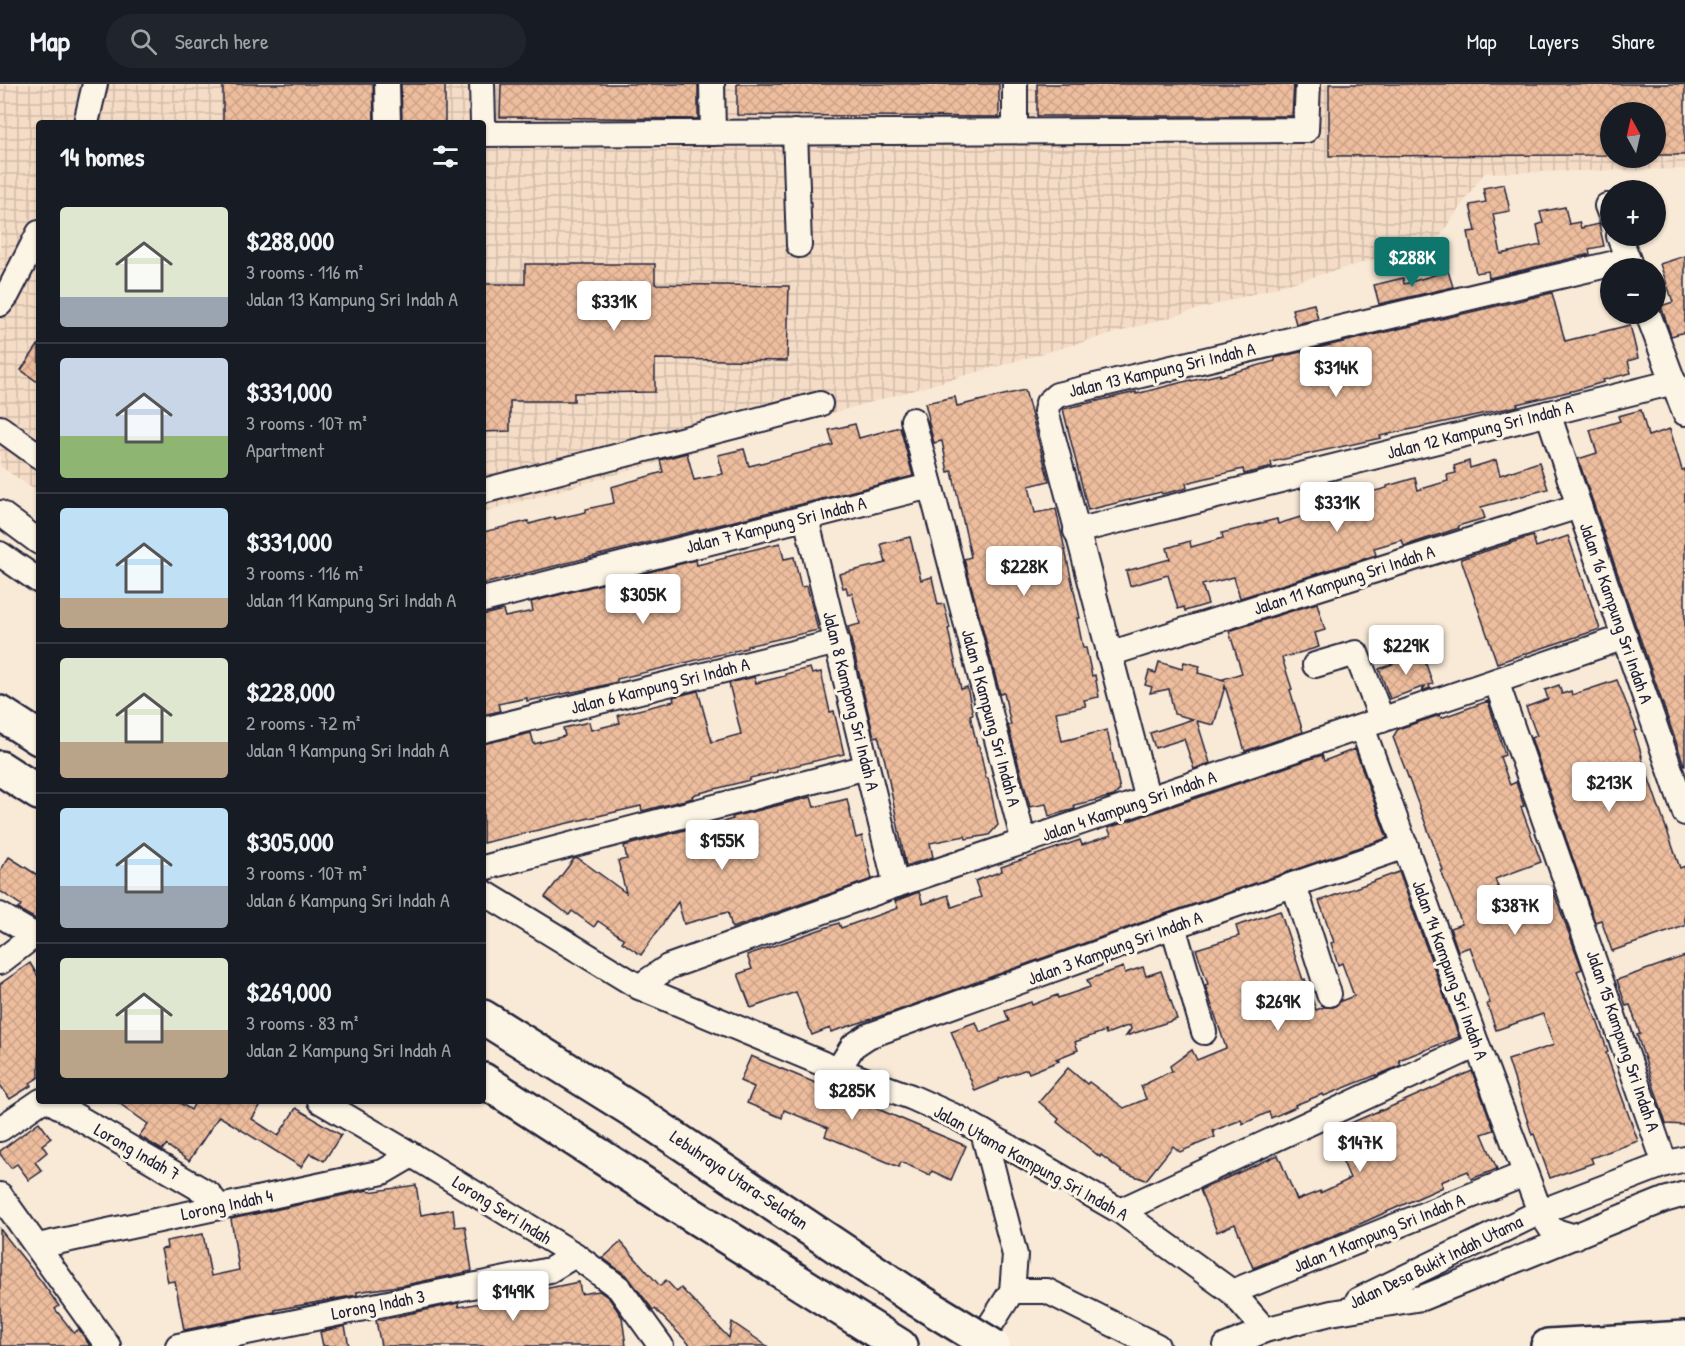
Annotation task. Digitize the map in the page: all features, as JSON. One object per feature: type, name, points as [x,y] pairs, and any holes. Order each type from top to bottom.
[{"type":"highway","points":[[0,713],[36,736]]},
{"type":"highway","points":[[0,768],[36,791]]},
{"type":"highway","name":"Lebuhraya Utara–Selatan","points":[[486,1019],[637,1113],[908,1294],[993,1346]]},
{"type":"highway","points":[[486,1082],[872,1336],[900,1346]]},
{"type":"highway","points":[[1548,1346],[1685,1338]]},
{"type":"street","points":[[87,120],[95,84]]},
{"type":"street","points":[[387,84],[388,120]]},
{"type":"street","points":[[482,84],[483,120]]},
{"type":"street","points":[[712,84],[713,133]]},
{"type":"street","points":[[1015,84],[1015,131]]},
{"type":"street","points":[[486,134],[1306,130],[1308,84]]},
{"type":"street","points":[[795,132],[799,245]]},
{"type":"street","points":[[0,304],[36,239]]},
{"type":"street","name":"Jalan 13 Kampung Sri Indah A","points":[[1076,531],[1046,411],[1048,403],[1057,395],[1600,271]]},
{"type":"street","points":[[1652,324],[1685,414]]},
{"type":"street","name":"Jalan 12 Kampung Sri Indah A","points":[[1076,531],[1674,382]]},
{"type":"street","points":[[486,490],[820,404]]},
{"type":"street","name":"Jalan 16 Kampung Sri Indah A","points":[[1548,413],[1685,813]]},
{"type":"street","name":"Jalan 9 Kampung Sri Indah A","points":[[913,420],[1023,842]]},
{"type":"street","points":[[0,428],[36,454]]},
{"type":"street","name":"Jalan 7 Kampung Sri Indah A","points":[[486,599],[930,486]]},
{"type":"street","name":"Jalan 11 Kampung Sri Indah A","points":[[1109,654],[1579,506]]},
{"type":"street","points":[[0,513],[36,540]]},
{"type":"street","name":"Jalan 8 Kampong Sri Indah A","points":[[806,518],[896,885]]},
{"type":"street","points":[[1076,531],[1148,800]]},
{"type":"street","points":[[0,554],[36,579]]},
{"type":"street","name":"Jalan 4 Kampung Sri Indah A","points":[[639,987],[668,967],[896,885],[1625,637]]},
{"type":"street","name":"Jalan 6 Kampung Sri Indah A","points":[[486,729],[837,642]]},
{"type":"street","name":"Jalan 14 Kampung Sri Indah A","points":[[1315,664],[1356,653],[1372,723],[1406,846],[1540,1212]]},
{"type":"street","name":"Jalan 15 Kampung Sri Indah A","points":[[1496,681],[1675,1161]]},
{"type":"street","points":[[486,867],[867,767]]},
{"type":"street","name":"Jalan 3 Kampung Sri Indah A","points":[[838,1070],[853,1046],[868,1036],[1406,846]]},
{"type":"street","points":[[1294,885],[1329,994]]},
{"type":"street","name":"Jalan Utama Kampung Sri Indah A","points":[[486,894],[639,987],[838,1070],[910,1096],[983,1132],[1120,1211],[1232,1292],[1264,1330]]},
{"type":"street","points":[[0,915],[36,936]]},
{"type":"street","points":[[1173,927],[1204,1032]]},
{"type":"street","points":[[0,962],[36,938]]},
{"type":"street","points":[[1120,1211],[1477,1045]]},
{"type":"street","points":[[0,1128],[36,1104]]},
{"type":"street","name":"Lorong Indah 7","points":[[55,1104],[209,1194],[219,1207]]},
{"type":"street","name":"Lorong Seri Indah","points":[[325,1104],[575,1256],[619,1288],[661,1346]]},
{"type":"street","points":[[977,1346],[1012,1291],[1015,1255],[983,1132]]},
{"type":"street","name":"Lorong Indah 4","points":[[38,1246],[383,1172],[412,1155]]},
{"type":"street","name":"Jalan Desa Bukit Indah Utama","points":[[1331,1313],[1540,1212],[1675,1161]]},
{"type":"street","name":"Jalan 1 Kampung Sri Indah A","points":[[1232,1292],[1525,1174]]},
{"type":"street","name":"Jalan Desa Bukit Indah Utama","points":[[1226,1346],[1264,1330],[1331,1313],[1422,1298],[1664,1200],[1685,1194]]},
{"type":"street","points":[[0,1195],[108,1346]]},
{"type":"street","name":"Jalan Desa Bukit Indah Utama","points":[[1540,1212],[1552,1230],[1575,1237]]},
{"type":"street","name":"Lorong Indah 3","points":[[178,1346],[550,1270],[575,1256]]},
{"type":"street","points":[[1012,1291],[1047,1291],[1157,1346]]},
{"type":"shaded area","points":[[0,84],[1685,84],[1685,169],[1484,173],[1436,242],[486,511],[486,120],[36,120],[36,491],[0,466]]},
{"type":"building","points":[[223,84],[373,84],[374,120],[223,120]]},
{"type":"building","points":[[401,84],[445,84],[445,120],[402,120]]},
{"type":"building","points":[[501,84],[698,84],[698,119],[500,117]]},
{"type":"building","points":[[737,84],[999,84],[999,117],[737,115]]},
{"type":"building","points":[[1037,84],[1294,84],[1292,116],[1037,116]]},
{"type":"building","points":[[1329,84],[1685,84],[1685,155],[1666,155],[1666,102],[1600,102],[1600,155],[1329,156]]},
{"type":"building","points":[[1504,184],[1510,211],[1493,214],[1501,254],[1541,245],[1537,225],[1543,223],[1540,212],[1565,207],[1569,224],[1579,222],[1581,228],[1599,224],[1600,246],[1604,246],[1589,249],[1590,254],[1489,278],[1488,271],[1476,273],[1468,232],[1476,231],[1470,205],[1486,202],[1483,188]]},
{"type":"building","points":[[1685,256],[1685,332],[1671,336],[1666,321],[1666,304],[1673,302],[1666,282],[1666,262]]},
{"type":"building","points":[[525,264],[655,264],[655,284],[789,286],[787,361],[655,359],[655,392],[574,393],[574,401],[510,401],[510,431],[486,432],[486,284],[525,284]]},
{"type":"building","points":[[1448,271],[1453,287],[1379,304],[1374,285],[1403,278],[1404,284]]},
{"type":"building","points":[[1552,293],[1565,341],[1630,325],[1638,358],[1628,361],[1631,373],[1576,390],[1517,404],[1518,406],[1271,462],[1272,467],[1244,474],[1243,469],[1186,483],[1187,488],[1088,510],[1063,409],[1191,380],[1220,374],[1220,376],[1275,361],[1275,358]]},
{"type":"building","points":[[1314,304],[1318,319],[1296,324],[1292,309]]},
{"type":"building","points":[[36,348],[36,381],[21,370]]},
{"type":"building","points":[[1025,390],[1049,481],[1029,486],[1035,513],[1056,509],[1080,618],[1077,618],[1083,648],[1086,648],[1092,676],[1095,675],[1099,697],[1084,700],[1086,706],[1056,712],[1062,741],[1107,730],[1120,790],[1114,796],[1074,805],[1075,809],[1049,816],[1046,804],[1030,807],[1008,725],[1011,725],[1004,693],[1000,694],[964,559],[971,557],[952,471],[948,472],[942,441],[934,443],[925,403],[955,397],[957,406]]},
{"type":"building","points":[[1641,410],[1648,436],[1670,429],[1682,470],[1685,469],[1685,765],[1578,459],[1597,453],[1590,430],[1620,421],[1618,416]]},
{"type":"building","points":[[855,424],[859,438],[900,427],[913,476],[486,583],[486,531],[528,521],[529,524],[555,517],[555,519],[614,503],[611,487],[663,472],[660,460],[687,453],[694,480],[723,474],[718,455],[744,449],[749,466],[833,445],[829,430]]},
{"type":"building","points":[[1496,460],[1500,475],[1539,462],[1548,489],[1481,507],[1485,518],[1458,526],[1459,528],[1404,546],[1402,540],[1374,548],[1376,555],[1240,598],[1234,577],[1202,585],[1208,604],[1185,611],[1184,607],[1178,609],[1168,575],[1130,586],[1126,571],[1170,559],[1167,548],[1190,541],[1191,547],[1223,538],[1222,533],[1277,519],[1278,524],[1307,515],[1306,510],[1332,503],[1332,501],[1358,493],[1359,495],[1387,488],[1387,486],[1415,478],[1418,490],[1448,481],[1447,475],[1456,473],[1454,466],[1469,461],[1470,468]]},
{"type":"building","points":[[1533,536],[1536,547],[1568,536],[1600,629],[1497,663],[1461,559]]},
{"type":"building","points":[[910,537],[921,580],[932,577],[938,605],[944,604],[961,689],[967,687],[973,714],[970,715],[986,778],[988,778],[998,825],[989,835],[966,839],[965,836],[930,843],[933,857],[906,866],[885,761],[878,736],[874,737],[848,627],[860,624],[852,593],[848,594],[846,587],[843,588],[839,574],[886,563],[881,544]]},
{"type":"building","points":[[780,543],[784,559],[794,557],[801,587],[807,586],[818,630],[617,679],[617,682],[593,688],[527,701],[527,698],[498,704],[500,711],[486,714],[486,614],[503,610],[505,617],[533,611],[531,602],[696,560],[697,565],[726,558],[726,556]]},
{"type":"building","points":[[1317,603],[1325,630],[1315,633],[1319,647],[1282,658],[1303,732],[1245,751],[1225,686],[1214,725],[1197,721],[1210,763],[1194,769],[1184,739],[1155,748],[1150,733],[1193,719],[1174,714],[1169,689],[1150,693],[1152,687],[1145,685],[1149,671],[1156,673],[1159,662],[1182,669],[1184,662],[1200,666],[1198,673],[1224,680],[1242,673],[1229,631]]},
{"type":"building","points":[[1422,653],[1433,684],[1422,691],[1425,686],[1390,699],[1379,669]]},
{"type":"building","points":[[810,668],[812,674],[821,672],[830,712],[834,711],[844,754],[777,770],[777,772],[750,778],[750,780],[696,794],[692,796],[693,798],[642,811],[641,806],[486,842],[486,743],[531,733],[534,744],[565,736],[563,728],[589,722],[591,730],[620,723],[618,715],[674,701],[673,697],[698,691],[712,742],[741,734],[729,683],[754,677],[756,683],[785,676],[785,674]]},
{"type":"building","points":[[1617,680],[1637,730],[1634,731],[1641,756],[1680,868],[1685,866],[1685,926],[1612,951],[1601,920],[1595,922],[1531,738],[1537,736],[1526,707],[1548,699],[1545,690],[1559,685],[1562,694],[1571,691],[1572,695]]},
{"type":"building","points":[[1488,701],[1505,755],[1500,757],[1510,785],[1516,782],[1524,806],[1521,807],[1541,862],[1495,879],[1506,908],[1553,890],[1582,969],[1577,971],[1599,1026],[1608,1052],[1606,1053],[1638,1141],[1591,1158],[1593,1163],[1550,1178],[1534,1134],[1532,1135],[1508,1060],[1554,1045],[1543,1014],[1496,1030],[1487,1004],[1490,1003],[1470,947],[1458,951],[1450,928],[1462,924],[1393,737],[1398,729],[1440,715],[1441,718]]},
{"type":"building","points":[[1355,749],[1387,838],[831,1032],[830,1028],[812,1035],[796,992],[751,1008],[738,974],[752,969],[747,955],[839,923],[841,928],[898,908],[895,901],[919,892],[923,904],[948,895],[952,907],[981,897],[975,881],[1002,871],[1001,867],[1080,840],[1082,845],[1111,835],[1108,828],[1322,755],[1324,761]]},
{"type":"building","points":[[811,797],[814,807],[847,799],[856,838],[862,836],[872,879],[732,928],[728,912],[684,924],[678,902],[641,955],[622,942],[624,939],[598,921],[594,927],[572,911],[569,915],[545,897],[574,859],[578,858],[626,893],[618,861],[627,859],[624,846],[700,826],[701,828],[733,819],[732,817]]},
{"type":"building","points":[[9,857],[36,874],[36,919],[18,909],[21,905],[0,891],[0,871]]},
{"type":"building","points":[[1399,872],[1459,1037],[1399,1060],[1401,1065],[1376,1076],[1295,1105],[1296,1107],[1271,1118],[1269,1112],[1243,1124],[1241,1120],[1213,1131],[1215,1137],[1180,1152],[1173,1146],[1146,1180],[1123,1172],[1101,1155],[1100,1157],[1057,1122],[1059,1119],[1039,1102],[1068,1068],[1087,1084],[1089,1082],[1124,1108],[1146,1099],[1141,1086],[1172,1071],[1170,1066],[1192,1050],[1197,1060],[1226,1048],[1205,985],[1208,984],[1196,949],[1239,936],[1236,926],[1280,911],[1303,980],[1305,979],[1316,1010],[1334,1007],[1341,1001],[1354,996],[1342,963],[1338,965],[1331,943],[1334,942],[1319,901]]},
{"type":"building","points":[[1685,956],[1685,1125],[1666,1124],[1637,1035],[1640,1034],[1630,1005],[1626,1006],[1617,980]]},
{"type":"building","points":[[30,963],[36,973],[36,1079],[30,1083],[32,1085],[10,1099],[0,1085],[0,984]]},
{"type":"building","points":[[1123,967],[1125,973],[1143,967],[1146,976],[1161,971],[1177,1019],[1126,1036],[1131,1029],[1130,1025],[1106,1034],[1105,1031],[1075,1042],[1078,1050],[1056,1059],[1059,1061],[1029,1073],[1027,1069],[999,1079],[975,1091],[951,1031],[976,1022],[980,1032],[1009,1021],[1005,1011],[1031,1002],[1032,1005],[1057,995],[1058,998],[1090,987],[1087,980]]},
{"type":"building","points":[[751,1056],[966,1146],[951,1180],[932,1171],[930,1175],[901,1162],[899,1167],[825,1136],[828,1128],[784,1110],[782,1118],[747,1103],[754,1087],[740,1081]]},
{"type":"building","points":[[1472,1071],[1494,1130],[1482,1134],[1497,1169],[1471,1179],[1468,1171],[1441,1182],[1443,1187],[1335,1235],[1253,1268],[1235,1224],[1217,1232],[1200,1190],[1278,1155],[1297,1200],[1320,1191],[1320,1193],[1350,1178],[1330,1132]]},
{"type":"building","points":[[120,1104],[182,1104],[191,1110],[194,1104],[261,1104],[252,1119],[278,1136],[296,1108],[341,1135],[324,1161],[310,1153],[301,1167],[219,1116],[189,1161],[166,1145],[162,1150],[139,1136],[148,1124]]},
{"type":"building","points":[[39,1122],[51,1138],[42,1145],[47,1152],[35,1162],[42,1171],[29,1180],[17,1164],[11,1168],[0,1151]]},
{"type":"building","points":[[416,1185],[421,1215],[453,1209],[455,1227],[465,1226],[472,1271],[357,1292],[357,1295],[184,1330],[175,1281],[168,1282],[161,1249],[167,1248],[166,1241],[203,1234],[211,1276],[239,1270],[231,1219],[368,1190],[369,1192]]},
{"type":"building","points":[[0,1229],[59,1306],[55,1309],[74,1333],[79,1329],[90,1346],[0,1346]]},
{"type":"building","points":[[621,1242],[660,1286],[666,1280],[677,1292],[681,1288],[729,1338],[732,1322],[767,1346],[691,1346],[655,1309],[653,1310],[628,1277],[603,1258]]},
{"type":"building","points":[[579,1282],[581,1294],[599,1291],[609,1298],[622,1317],[626,1346],[381,1346],[376,1321],[458,1303],[459,1307],[519,1296],[519,1294]]},
{"type":"building","points":[[345,1326],[349,1346],[323,1346],[320,1332]]}]
